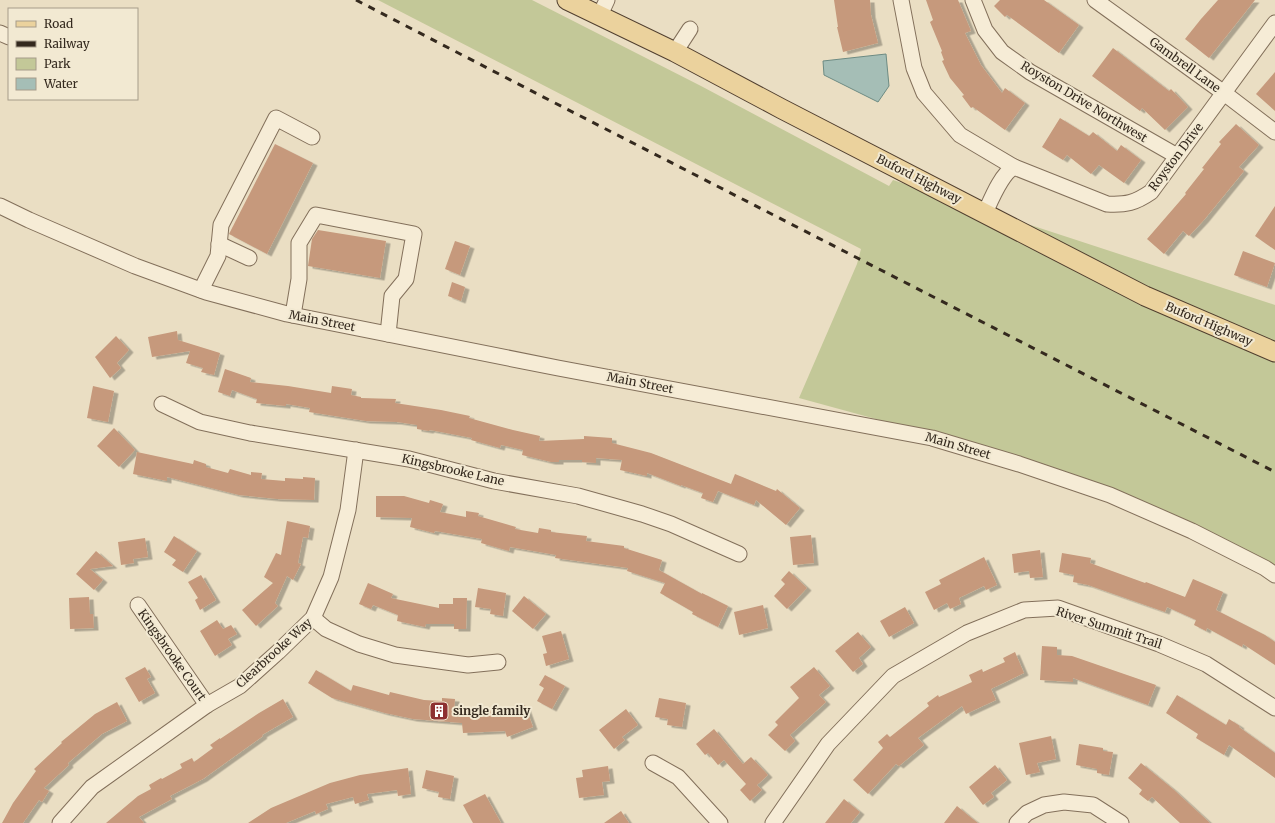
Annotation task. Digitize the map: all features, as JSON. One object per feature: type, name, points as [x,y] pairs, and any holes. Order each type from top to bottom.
[{"type":"main road","name":"Buford Highway","points":[[567,0],[603,7],[675,52],[782,109],[1145,296],[1275,352]]},
{"type":"street","name":"Royston Drive","points":[[901,0],[914,68],[924,93],[960,135],[1014,168],[1105,203],[1122,205],[1142,198],[1151,192],[1275,23]]},
{"type":"street","name":"Royston Drive Northwest","points":[[973,0],[985,30],[1002,52],[1030,72],[1177,156]]},
{"type":"street","name":"Gambrell Lane","points":[[1095,0],[1224,93],[1275,132]]},
{"type":"street","points":[[675,52],[690,29]]},
{"type":"street","points":[[201,290],[218,256],[221,225],[276,118],[312,137]]},
{"type":"street","points":[[985,213],[1004,175],[1010,169],[1014,168]]},
{"type":"street","name":"Main Street","points":[[0,206],[129,263],[201,290],[293,315],[558,368],[932,438],[1019,464],[1110,495],[1192,531],[1265,568],[1275,575]]},
{"type":"street","points":[[293,315],[299,279],[299,243],[316,215],[414,234],[406,278],[392,296],[388,334]]},
{"type":"street","points":[[220,244],[249,258]]},
{"type":"street","name":"Kingsbrooke Lane","points":[[162,404],[200,422],[409,459],[494,481],[578,496],[642,514],[671,524],[739,554]]},
{"type":"street","name":"Clearbrooke Way","points":[[60,823],[92,787],[207,705],[240,686],[313,618],[331,577],[348,510],[356,450]]},
{"type":"street","name":"Kingsbrooke Court","points":[[138,605],[207,705]]},
{"type":"street","name":"River Summit Trail","points":[[773,823],[828,744],[894,676],[967,633],[1024,610],[1058,608],[1159,644],[1206,664],[1275,708]]},
{"type":"street","points":[[313,618],[326,629],[359,644],[395,655],[468,665],[498,662]]},
{"type":"street","points":[[653,763],[678,777],[720,823]]},
{"type":"street","points":[[1017,823],[1027,813],[1044,805],[1064,802],[1092,805],[1121,823]]},
{"type":"green space","points":[[378,0],[532,0],[701,86],[889,186],[893,180],[1275,305],[1275,571],[1242,550],[949,439],[799,398],[857,264],[861,249]]},
{"type":"water","points":[[886,54],[889,86],[878,102],[824,75],[823,61]]},
{"type":"building","points":[[834,0],[870,0],[871,15],[878,43],[843,52],[837,27]]},
{"type":"building","points":[[926,0],[958,0],[971,31],[965,33],[981,65],[1002,93],[1005,88],[1025,103],[1005,130],[973,107],[971,108],[962,96],[964,95],[950,78],[942,61],[944,60],[942,51],[930,22],[933,20]]},
{"type":"building","points":[[1000,0],[1044,0],[1079,25],[1059,53],[1007,15],[1005,17],[994,6]]},
{"type":"building","points":[[1218,0],[1255,0],[1209,58],[1185,39]]},
{"type":"building","points":[[1113,48],[1169,91],[1171,89],[1188,107],[1165,130],[1142,108],[1140,111],[1092,76]]},
{"type":"building","points":[[1275,72],[1275,111],[1256,94]]},
{"type":"building","points":[[1060,118],[1089,136],[1093,132],[1117,151],[1121,145],[1141,160],[1124,183],[1099,165],[1091,174],[1067,155],[1063,160],[1042,147]]},
{"type":"building","points":[[1236,124],[1259,145],[1239,167],[1244,171],[1204,220],[1189,236],[1183,231],[1164,254],[1147,239],[1186,194],[1185,193],[1204,169],[1202,168],[1221,144],[1219,142]]},
{"type":"building","points":[[275,144],[313,163],[267,254],[229,234]]},
{"type":"building","points":[[1275,206],[1275,250],[1255,236]]},
{"type":"building","points":[[318,230],[386,241],[380,278],[308,266],[312,239]]},
{"type":"building","points":[[455,241],[470,246],[460,275],[445,269]]},
{"type":"building","points":[[1243,251],[1275,263],[1267,287],[1234,275]]},
{"type":"building","points":[[452,282],[465,287],[461,301],[448,296]]},
{"type":"building","points":[[177,331],[178,340],[220,353],[214,375],[201,372],[203,368],[186,363],[190,351],[152,357],[148,337]]},
{"type":"building","points":[[116,336],[129,350],[117,363],[121,368],[110,378],[95,357]]},
{"type":"building","points":[[225,369],[251,378],[250,382],[331,393],[332,386],[352,389],[351,395],[361,398],[396,399],[395,403],[470,416],[469,418],[540,436],[539,441],[584,439],[584,436],[612,438],[612,443],[651,453],[731,484],[735,474],[776,491],[777,489],[800,508],[786,525],[756,500],[754,505],[718,491],[713,502],[701,498],[703,493],[647,473],[647,476],[620,470],[622,460],[596,458],[596,463],[582,462],[582,460],[559,460],[559,462],[551,462],[522,455],[523,450],[501,445],[500,448],[471,440],[472,438],[417,429],[417,425],[397,422],[366,421],[309,412],[310,408],[286,404],[286,406],[256,403],[257,399],[232,390],[230,396],[218,392]]},
{"type":"building","points":[[93,386],[114,391],[108,422],[87,418]]},
{"type":"building","points":[[114,428],[135,450],[119,467],[97,446]]},
{"type":"building","points":[[137,452],[193,464],[194,460],[206,464],[206,467],[228,473],[230,469],[251,475],[251,472],[262,473],[261,479],[285,481],[285,478],[315,478],[314,500],[277,499],[239,495],[167,477],[167,481],[133,474]]},
{"type":"building","points":[[376,496],[404,496],[429,503],[430,500],[443,504],[440,512],[466,517],[466,511],[479,513],[478,516],[516,527],[515,529],[538,533],[539,528],[551,530],[551,532],[587,536],[586,541],[624,546],[624,548],[662,560],[659,570],[702,594],[728,606],[718,627],[692,614],[693,612],[660,593],[665,583],[627,571],[628,568],[555,558],[556,555],[510,547],[509,551],[481,543],[482,539],[435,531],[434,533],[410,527],[412,518],[376,517]]},
{"type":"building","points":[[287,521],[310,526],[308,538],[303,537],[298,563],[301,564],[293,580],[287,576],[275,603],[278,606],[256,626],[242,610],[273,583],[264,577],[276,553],[281,555]]},
{"type":"building","points":[[811,535],[814,563],[793,565],[790,537]]},
{"type":"building","points":[[174,536],[197,551],[183,572],[172,565],[176,560],[164,552]]},
{"type":"building","points":[[145,538],[148,557],[133,559],[134,563],[121,565],[118,542]]},
{"type":"building","points":[[1040,550],[1043,577],[1030,578],[1029,571],[1014,573],[1012,554]]},
{"type":"building","points":[[96,551],[113,566],[90,569],[103,580],[94,590],[76,574]]},
{"type":"building","points":[[1062,553],[1091,558],[1090,563],[1185,597],[1193,579],[1223,592],[1216,610],[1265,635],[1275,642],[1275,665],[1243,644],[1242,647],[1207,628],[1206,631],[1194,625],[1196,620],[1167,607],[1165,612],[1088,585],[1073,582],[1074,575],[1059,572]]},
{"type":"building","points":[[984,557],[997,585],[986,590],[984,586],[959,598],[961,604],[950,609],[947,603],[934,610],[925,592],[941,584],[939,580]]},
{"type":"building","points":[[789,571],[807,588],[787,609],[774,596],[785,584],[781,580]]},
{"type":"building","points":[[201,575],[216,600],[200,610],[195,600],[198,598],[188,582]]},
{"type":"building","points":[[368,583],[393,594],[391,598],[439,608],[439,604],[453,604],[453,598],[467,598],[466,629],[454,629],[454,624],[426,624],[425,627],[397,621],[398,615],[373,605],[371,609],[359,604]]},
{"type":"building","points":[[478,588],[506,593],[503,616],[490,614],[491,609],[475,607]]},
{"type":"building","points":[[524,596],[546,614],[533,629],[512,611]]},
{"type":"building","points":[[89,597],[90,614],[93,614],[94,628],[70,629],[69,598]]},
{"type":"building","points":[[763,605],[768,628],[739,635],[734,612]]},
{"type":"building","points":[[905,607],[914,623],[889,637],[880,621]]},
{"type":"building","points":[[217,620],[223,629],[231,625],[237,634],[228,639],[232,645],[215,656],[200,631]]},
{"type":"building","points":[[561,631],[569,659],[546,666],[543,654],[547,653],[542,636]]},
{"type":"building","points":[[858,632],[871,647],[859,658],[863,664],[853,672],[835,651]]},
{"type":"building","points":[[1042,646],[1057,647],[1057,655],[1072,656],[1156,685],[1148,705],[1073,678],[1073,682],[1040,680]]},
{"type":"building","points":[[1015,652],[1024,673],[991,689],[996,700],[966,714],[962,706],[918,738],[924,745],[899,766],[896,764],[868,794],[853,780],[883,748],[878,742],[887,734],[890,737],[929,706],[927,703],[938,695],[939,697],[972,682],[969,675],[982,669],[983,672],[1005,662],[1003,658]]},
{"type":"building","points":[[145,667],[151,677],[147,679],[155,693],[139,702],[125,678]]},
{"type":"building","points":[[814,667],[830,686],[819,695],[826,702],[790,735],[795,741],[785,751],[768,735],[778,725],[775,722],[799,698],[790,687]]},
{"type":"building","points":[[316,670],[351,691],[353,685],[389,695],[390,692],[424,700],[442,701],[442,698],[455,699],[454,712],[491,710],[491,715],[513,707],[514,709],[525,705],[533,727],[507,737],[505,731],[463,733],[462,723],[413,719],[385,713],[332,698],[308,683]]},
{"type":"building","points":[[545,675],[565,686],[552,709],[537,701],[544,688],[539,685]]},
{"type":"building","points":[[1177,695],[1226,725],[1229,719],[1275,753],[1275,778],[1229,745],[1224,755],[1196,738],[1198,734],[1166,713]]},
{"type":"building","points":[[659,698],[686,703],[682,727],[667,725],[668,719],[655,717]]},
{"type":"building","points":[[283,699],[293,717],[262,735],[263,736],[203,779],[170,796],[172,799],[139,817],[144,823],[106,823],[138,796],[151,789],[149,785],[182,768],[180,764],[192,758],[194,762],[213,748],[210,745]]},
{"type":"building","points":[[117,702],[127,721],[102,734],[68,763],[69,765],[44,788],[49,791],[42,802],[39,800],[23,823],[2,823],[13,803],[36,771],[34,769],[62,743],[61,742],[95,714]]},
{"type":"building","points":[[626,709],[638,725],[622,737],[625,740],[614,749],[599,730]]},
{"type":"building","points":[[714,729],[743,764],[751,757],[768,775],[757,785],[762,790],[750,801],[740,790],[746,784],[724,760],[718,765],[708,753],[705,755],[696,744]]},
{"type":"building","points":[[1051,736],[1056,759],[1037,763],[1040,772],[1026,775],[1019,743]]},
{"type":"building","points":[[1079,744],[1103,748],[1103,751],[1113,752],[1109,775],[1097,773],[1097,769],[1076,765]]},
{"type":"building","points":[[1141,763],[1173,789],[1210,823],[1180,823],[1152,797],[1148,801],[1139,794],[1142,790],[1128,778]]},
{"type":"building","points":[[995,765],[1007,780],[991,793],[994,797],[983,805],[969,787]]},
{"type":"building","points":[[608,766],[610,781],[602,782],[604,795],[579,798],[576,778],[583,777],[582,770]]},
{"type":"building","points":[[408,768],[411,794],[398,796],[397,790],[367,794],[369,800],[355,804],[353,797],[326,804],[328,809],[316,814],[315,811],[286,823],[248,823],[271,808],[330,783],[360,775]]},
{"type":"building","points":[[426,770],[454,776],[450,799],[438,797],[439,792],[422,788]]},
{"type":"building","points":[[485,794],[501,823],[473,823],[463,805]]},
{"type":"building","points":[[844,799],[860,812],[851,823],[825,823]]},
{"type":"building","points":[[957,806],[969,816],[978,823],[944,823]]},
{"type":"building","points":[[621,811],[629,823],[604,823]]},
{"type":"railway","points":[[356,0],[1275,472]]},
{"type":"place","name":"single family","points":[[439,711]]}]
